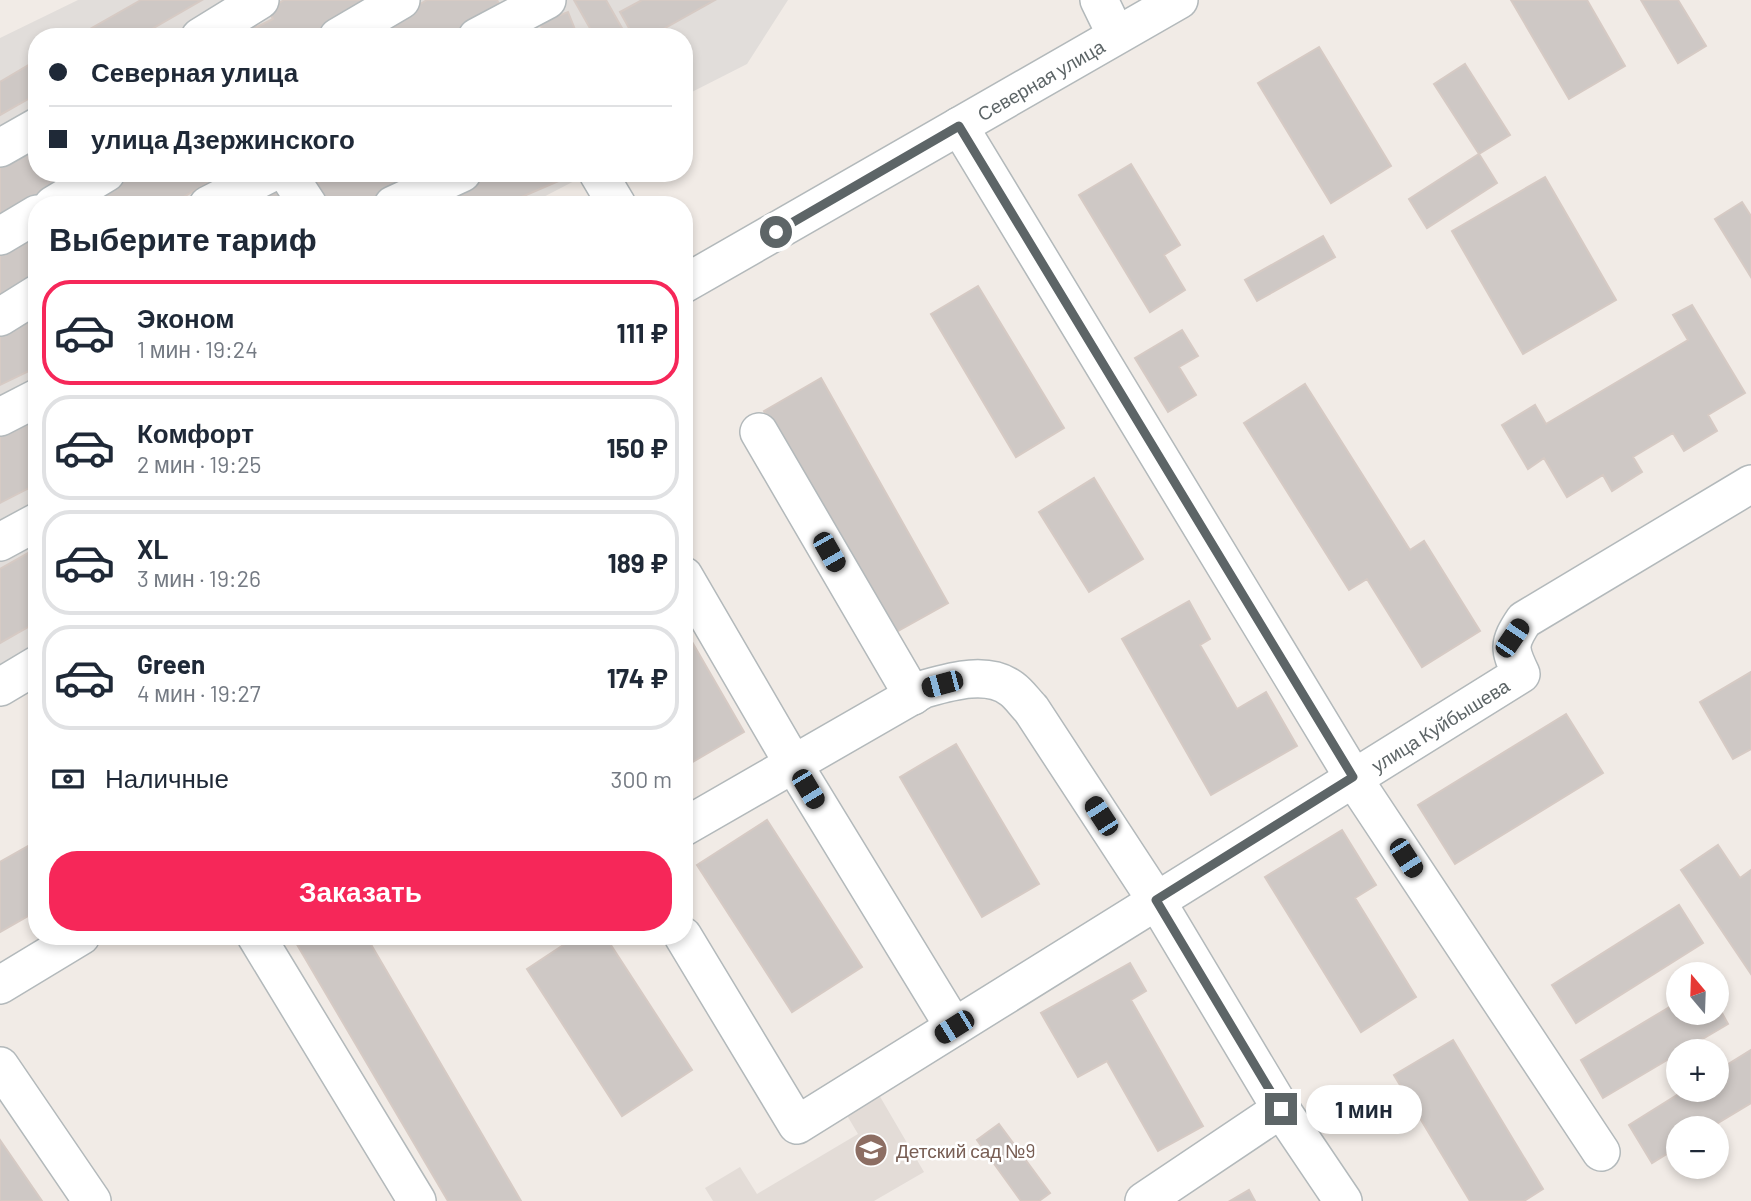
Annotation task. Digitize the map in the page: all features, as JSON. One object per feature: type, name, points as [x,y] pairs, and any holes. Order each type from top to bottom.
[{"type":"street","points":[[218,28],[260,0]]},
{"type":"street","points":[[353,28],[401,0]]},
{"type":"street","points":[[1099,0],[1116,34]]},
{"type":"street","name":"Северная улица","points":[[693,279],[1179,0]]},
{"type":"street","points":[[496,28],[528,13]]},
{"type":"street","points":[[959,126],[1353,777],[1601,1152]]},
{"type":"street","points":[[0,148],[28,132]]},
{"type":"street","points":[[68,196],[91,182]]},
{"type":"street","points":[[243,196],[297,182]]},
{"type":"street","points":[[412,196],[443,182]]},
{"type":"street","points":[[0,236],[28,219]]},
{"type":"street","points":[[0,317],[28,300]]},
{"type":"street","points":[[0,417],[28,403]]},
{"type":"street","points":[[759,432],[912,696]]},
{"type":"street","name":"улица Куйбышева","points":[[688,945],[797,1125],[1521,674],[1511,653],[1512,638],[1524,620],[1751,484]]},
{"type":"street","points":[[0,542],[28,527]]},
{"type":"street","points":[[693,591],[794,765],[954,1027]]},
{"type":"street","points":[[0,687],[28,670]]},
{"type":"street","points":[[693,822],[924,689],[959,679],[990,681],[1010,687],[1031,709],[1156,900],[1281,1109],[1343,1201]]},
{"type":"street","points":[[0,985],[65,945]]},
{"type":"street","points":[[261,945],[417,1201]]},
{"type":"street","points":[[0,1066],[92,1201]]},
{"type":"street","points":[[1144,1201],[1281,1109]]},
{"type":"shaded area","points":[[78,0],[788,0],[747,64],[693,91],[693,28],[28,28],[28,182],[572,182],[545,196],[28,196],[28,652],[0,668],[0,38]]},
{"type":"shaded area","name":"Детский сад №9","points":[[875,1088],[924,1172],[874,1201],[713,1201],[705,1188],[740,1167],[757,1194],[858,1134],[842,1107]]},
{"type":"building","points":[[141,0],[202,0],[154,28],[92,28]]},
{"type":"building","points":[[284,0],[386,0],[338,28],[240,28],[251,20],[257,27],[273,19],[268,10]]},
{"type":"building","points":[[427,0],[497,0],[504,13],[474,28],[380,28]]},
{"type":"building","points":[[574,0],[606,0],[622,28],[590,28]]},
{"type":"building","points":[[642,0],[715,0],[665,28],[629,28],[620,12]]},
{"type":"building","points":[[1511,0],[1587,0],[1625,66],[1569,99]]},
{"type":"building","points":[[1641,0],[1678,0],[1706,46],[1678,63]]},
{"type":"building","points":[[568,12],[574,28],[542,28],[540,23]]},
{"type":"building","points":[[1319,47],[1391,166],[1331,203],[1258,83]]},
{"type":"building","points":[[1465,64],[1510,135],[1479,154],[1434,84]]},
{"type":"building","points":[[28,65],[28,99],[0,115],[0,82]]},
{"type":"building","points":[[28,150],[28,182],[71,182],[47,196],[28,196],[28,207],[0,224],[0,167]]},
{"type":"building","points":[[1479,154],[1497,183],[1427,228],[1409,199]]},
{"type":"building","points":[[1131,164],[1180,245],[1164,255],[1185,290],[1150,312],[1079,195]]},
{"type":"building","points":[[1545,177],[1616,300],[1523,354],[1452,231]]},
{"type":"building","points":[[106,182],[209,182],[185,196],[82,196]]},
{"type":"building","points":[[319,182],[425,182],[397,196],[313,196],[309,187]]},
{"type":"building","points":[[457,182],[556,182],[524,196],[426,196]]},
{"type":"building","points":[[284,185],[290,196],[261,196]]},
{"type":"building","points":[[1742,202],[1751,216],[1751,277],[1715,219]]},
{"type":"building","points":[[28,227],[28,287],[0,303],[0,244]]},
{"type":"building","points":[[1323,236],[1335,257],[1257,301],[1245,280]]},
{"type":"building","points":[[978,286],[1064,428],[1016,457],[931,314]]},
{"type":"building","points":[[1692,305],[1745,393],[1708,415],[1717,431],[1684,451],[1673,433],[1633,457],[1642,472],[1612,491],[1603,475],[1567,497],[1544,458],[1528,469],[1502,425],[1535,405],[1546,424],[1688,340],[1673,315]]},
{"type":"building","points":[[28,309],[28,371],[0,385],[0,323]]},
{"type":"building","points":[[1182,330],[1198,356],[1179,367],[1196,395],[1168,412],[1135,358]]},
{"type":"building","points":[[821,378],[948,603],[891,635],[764,411]]},
{"type":"building","points":[[1305,384],[1410,550],[1424,541],[1480,631],[1422,667],[1367,579],[1349,590],[1244,423]]},
{"type":"building","points":[[28,414],[28,489],[0,503],[0,428]]},
{"type":"building","points":[[1094,478],[1143,559],[1089,592],[1039,512]]},
{"type":"building","points":[[28,553],[28,627],[0,643],[0,569]]},
{"type":"building","points":[[1189,601],[1210,639],[1200,645],[1237,709],[1266,692],[1297,746],[1211,795],[1122,639]]},
{"type":"building","points":[[693,644],[744,732],[693,762]]},
{"type":"building","points":[[1751,672],[1751,749],[1733,759],[1700,702]]},
{"type":"building","points":[[1566,714],[1603,773],[1455,864],[1418,805]]},
{"type":"building","points":[[956,744],[1039,884],[982,917],[900,777]]},
{"type":"building","points":[[767,820],[862,967],[792,1012],[697,865]]},
{"type":"building","points":[[1342,830],[1376,885],[1355,898],[1416,997],[1361,1032],[1265,877]]},
{"type":"building","points":[[1718,845],[1740,878],[1751,870],[1751,974],[1681,870]]},
{"type":"building","points":[[28,846],[28,916],[0,932],[0,862]]},
{"type":"building","points":[[1679,905],[1703,943],[1673,962],[1666,962],[1666,966],[1576,1023],[1552,985]]},
{"type":"building","points":[[297,945],[371,945],[521,1201],[448,1201]]},
{"type":"building","points":[[563,945],[611,945],[692,1070],[622,1116],[527,969]]},
{"type":"building","points":[[1130,963],[1146,991],[1131,1000],[1203,1126],[1158,1151],[1107,1061],[1078,1077],[1041,1013]]},
{"type":"building","points":[[1666,1009],[1666,1026],[1725,1026],[1703,1039],[1666,1039],[1666,1061],[1603,1098],[1581,1060]]},
{"type":"building","points":[[1453,1040],[1543,1189],[1524,1201],[1470,1201],[1394,1075]]},
{"type":"building","points":[[1751,1050],[1751,1103],[1729,1116],[1666,1116],[1666,1154],[1652,1163],[1629,1125],[1666,1102],[1729,1102],[1729,1064]]},
{"type":"building","points":[[999,1124],[1050,1193],[1039,1201],[1021,1201],[977,1140]]},
{"type":"building","points":[[0,1140],[42,1201],[0,1201]]},
{"type":"building","points":[[1249,1190],[1255,1201],[1230,1201]]},
{"type":"place","name":"Детский сад №9","points":[[871,1150]]},
{"type":"route","points":[[776,232],[959,126],[1353,777],[1156,900],[1281,1109]]}]
